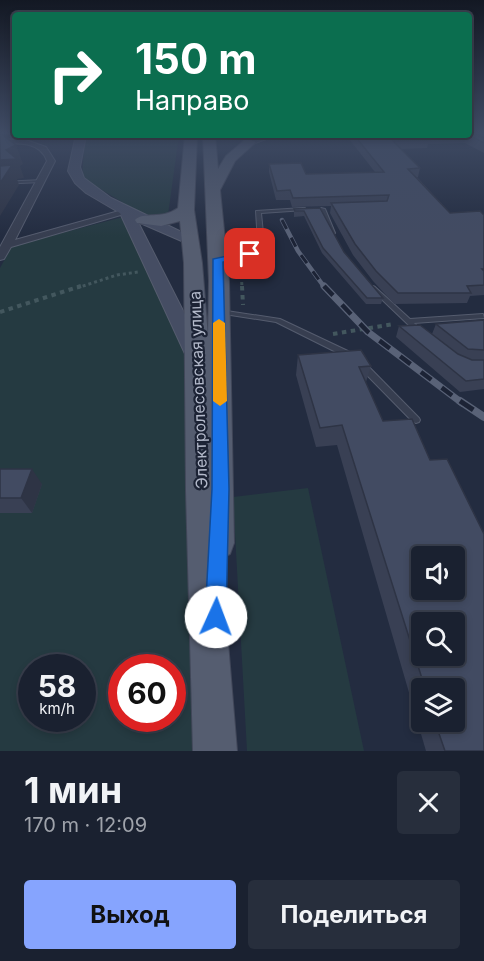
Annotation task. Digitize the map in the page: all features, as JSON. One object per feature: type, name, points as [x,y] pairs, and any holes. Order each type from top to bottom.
[{"type":"main road","points":[[75,167],[76,176],[86,186],[126,212],[210,251]]},
{"type":"main road","name":"Электролесовская улица","points":[[189,167],[186,210],[210,251],[231,313],[220,489],[213,681]]},
{"type":"main road","name":"Электролесовская улица","points":[[213,167],[211,176],[214,188],[210,251],[198,360],[201,491],[215,751]]},
{"type":"main road","points":[[214,188],[226,167]]},
{"type":"main road","points":[[142,220],[168,221],[178,218],[186,210]]},
{"type":"main road","points":[[126,212],[198,360]]},
{"type":"street","points":[[0,257],[48,167]]},
{"type":"street","points":[[7,245],[126,212]]},
{"type":"lane","points":[[0,183],[41,181]]},
{"type":"lane","points":[[210,251],[250,254],[261,243],[258,212],[335,208]]},
{"type":"lane","points":[[323,209],[338,244]]},
{"type":"lane","points":[[369,284],[424,335]]},
{"type":"lane","points":[[231,313],[278,320],[318,338],[367,368],[416,420]]},
{"type":"lane","points":[[408,321],[483,316]]},
{"type":"path","points":[[210,251],[241,267],[231,313]]},
{"type":"path","points":[[0,312],[117,275],[155,271]]},
{"type":"path","points":[[318,338],[408,321]]},
{"type":"shaded area","points":[[83,167],[175,167],[168,215],[156,219],[142,214],[82,178]]},
{"type":"shaded area","points":[[123,217],[186,353],[197,751],[0,751],[0,268],[12,246]]},
{"type":"shaded area","points":[[308,488],[364,751],[247,751],[233,497]]},
{"type":"building","points":[[0,167],[11,167],[0,183]]},
{"type":"building","points":[[270,167],[303,167],[306,174],[384,172],[380,167],[419,167],[408,169],[450,213],[480,211],[484,215],[484,269],[482,269],[484,285],[467,286],[471,293],[398,293],[376,271],[355,244],[331,203],[387,201],[389,195],[293,198],[290,190],[277,191]]},
{"type":"building","points":[[320,208],[344,252],[383,298],[367,298],[323,248],[304,211],[294,209]]},
{"type":"building","points":[[484,320],[484,350],[468,349],[436,324]]},
{"type":"building","points":[[420,325],[458,354],[472,360],[484,360],[484,379],[466,381],[399,326]]},
{"type":"building","points":[[361,350],[371,366],[359,367],[383,421],[412,419],[430,460],[447,459],[484,534],[484,751],[445,751],[438,732],[465,732],[465,678],[422,678],[418,666],[465,666],[465,612],[411,612],[411,644],[342,425],[320,428],[298,355]]},
{"type":"building","points":[[0,469],[32,469],[21,498],[0,498]]},
{"type":"railway","points":[[282,220],[298,251],[325,288]]},
{"type":"railway","points":[[324,286],[368,332],[462,403]]},
{"type":"railway","points":[[460,401],[484,417]]},
{"type":"slow traffic","points":[[219,323],[220,401]]},
{"type":"route","points":[[216,617],[220,489],[218,259],[232,259],[250,254]]}]
